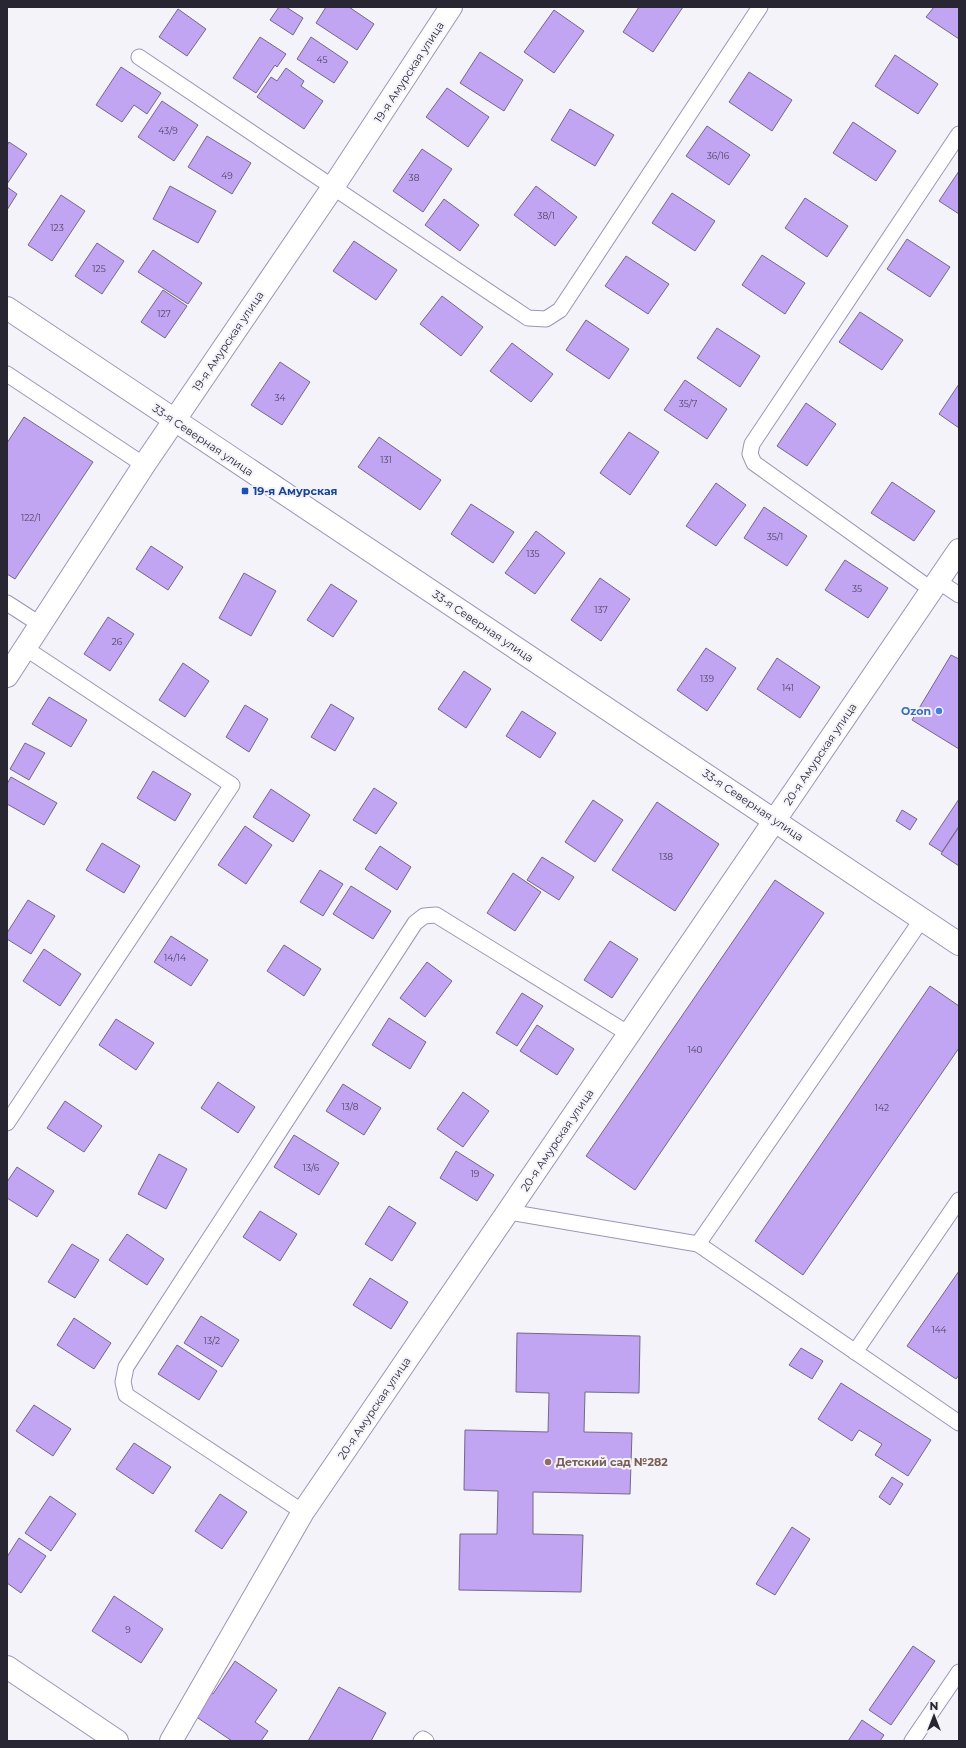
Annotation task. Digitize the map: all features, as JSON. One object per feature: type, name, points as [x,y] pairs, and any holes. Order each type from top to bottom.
[{"type":"street","name":"19-я Амурская улица","points":[[7,676],[144,466],[333,187],[451,7]]},
{"type":"street","name":"33-я Северная улица","points":[[7,308],[959,944]]},
{"type":"street","name":"20-я Амурская улица","points":[[171,1741],[303,1512],[959,550]]},
{"type":"street","points":[[7,1667],[118,1741]]},
{"type":"lane","points":[[139,56],[528,318],[546,319],[560,310],[760,7]]},
{"type":"lane","points":[[959,134],[752,444],[750,454],[754,463],[935,586],[959,595]]},
{"type":"lane","points":[[7,374],[144,466]]},
{"type":"lane","points":[[7,603],[41,625]]},
{"type":"lane","points":[[7,1123],[232,786],[26,648]]},
{"type":"lane","points":[[303,1512],[126,1395],[123,1382],[126,1367],[415,923],[424,916],[436,915],[629,1034]]},
{"type":"lane","points":[[698,1244],[922,919]]},
{"type":"lane","points":[[854,1352],[959,1200]]},
{"type":"lane","points":[[508,1212],[698,1244],[959,1423]]},
{"type":"lane","points":[[912,1741],[959,1672]]},
{"type":"lane","points":[[421,1741],[423,1739],[426,1741]]},
{"type":"building","points":[[279,7],[286,7],[303,18],[293,35],[270,20]]},
{"type":"building","points":[[326,7],[349,7],[374,24],[357,50],[316,23]]},
{"type":"building","points":[[639,7],[683,7],[653,52],[623,32]]},
{"type":"building","points":[[934,7],[959,7],[959,39],[926,17]]},
{"type":"building","points":[[178,9],[206,29],[187,56],[159,37]]},
{"type":"building","points":[[554,10],[584,31],[554,73],[524,52]]},
{"type":"building","points":[[260,37],[286,54],[277,67],[275,65],[256,93],[233,78]]},
{"type":"building","points":[[311,37],[348,62],[334,83],[297,59]]},
{"type":"building","points":[[480,52],[523,80],[504,111],[460,83]]},
{"type":"building","points":[[895,55],[938,84],[918,114],[875,86]]},
{"type":"building","points":[[121,67],[161,93],[147,114],[134,105],[122,122],[96,105]]},
{"type":"building","points":[[286,68],[304,81],[301,86],[323,101],[304,129],[257,97],[271,77],[277,81]]},
{"type":"building","points":[[749,72],[792,100],[772,131],[729,102]]},
{"type":"building","points":[[447,88],[489,117],[468,147],[426,117]]},
{"type":"building","points":[[162,101],[198,125],[174,161],[138,137]]},
{"type":"building","points":[[570,109],[614,135],[595,166],[551,140]]},
{"type":"building","points":[[853,122],[896,151],[876,181],[833,153]]},
{"type":"building","points":[[707,126],[750,155],[729,185],[686,156]]},
{"type":"building","points":[[207,136],[251,163],[232,194],[188,167]]},
{"type":"building","points":[[9,142],[27,154],[7,184],[7,146]]},
{"type":"building","points":[[422,149],[452,169],[423,212],[393,191]]},
{"type":"building","points":[[959,171],[959,214],[939,201]]},
{"type":"building","points":[[170,186],[216,211],[198,243],[153,219]]},
{"type":"building","points":[[536,186],[577,217],[555,246],[514,215]]},
{"type":"building","points":[[7,187],[17,194],[7,210]]},
{"type":"building","points":[[672,193],[715,221],[695,251],[652,223]]},
{"type":"building","points":[[61,195],[85,211],[52,261],[28,245]]},
{"type":"building","points":[[805,198],[848,226],[827,257],[785,228]]},
{"type":"building","points":[[444,199],[479,225],[460,251],[425,225]]},
{"type":"building","points":[[907,239],[950,267],[930,297],[887,269]]},
{"type":"building","points":[[354,241],[397,270],[376,300],[333,271]]},
{"type":"building","points":[[97,243],[124,261],[102,294],[75,276]]},
{"type":"building","points":[[153,250],[202,283],[188,304],[138,272]]},
{"type":"building","points":[[762,255],[805,283],[785,314],[742,285]]},
{"type":"building","points":[[626,256],[669,284],[648,314],[605,286]]},
{"type":"building","points":[[163,290],[187,306],[165,338],[141,322]]},
{"type":"building","points":[[442,296],[483,327],[461,356],[420,324]]},
{"type":"building","points":[[860,312],[903,340],[882,370],[839,342]]},
{"type":"building","points":[[586,320],[629,349],[609,379],[566,350]]},
{"type":"building","points":[[717,328],[760,356],[740,387],[697,358]]},
{"type":"building","points":[[512,343],[553,374],[531,402],[490,371]]},
{"type":"building","points":[[280,362],[310,382],[282,425],[251,405]]},
{"type":"building","points":[[685,380],[727,409],[707,439],[664,410]]},
{"type":"building","points":[[959,384],[959,428],[939,414]]},
{"type":"building","points":[[806,403],[836,424],[807,466],[777,446]]},
{"type":"building","points":[[24,417],[93,462],[15,579],[7,574],[7,443]]},
{"type":"building","points":[[629,432],[659,452],[630,495],[600,473]]},
{"type":"building","points":[[379,437],[441,480],[420,510],[358,467]]},
{"type":"building","points":[[892,482],[935,511],[914,541],[871,513]]},
{"type":"building","points":[[716,483],[746,505],[716,546],[686,526]]},
{"type":"building","points":[[471,504],[514,532],[493,563],[451,534]]},
{"type":"building","points":[[764,507],[807,536],[787,566],[744,538]]},
{"type":"building","points":[[536,531],[565,553],[535,594],[505,573]]},
{"type":"building","points":[[151,546],[183,567],[168,590],[136,569]]},
{"type":"building","points":[[845,560],[888,588],[868,618],[825,590]]},
{"type":"building","points":[[244,573],[276,591],[251,636],[219,618]]},
{"type":"building","points":[[600,578],[630,599],[601,641],[571,620]]},
{"type":"building","points":[[331,584],[357,601],[333,637],[307,620]]},
{"type":"building","points":[[108,617],[134,634],[110,671],[84,654]]},
{"type":"building","points":[[706,648],[736,668],[707,711],[677,690]]},
{"type":"building","points":[[951,655],[959,659],[959,749],[912,720]]},
{"type":"building","points":[[777,658],[820,687],[800,718],[757,689]]},
{"type":"building","points":[[183,663],[209,681],[185,717],[159,700]]},
{"type":"building","points":[[464,671],[491,689],[466,728],[438,709]]},
{"type":"building","points":[[49,697],[87,720],[71,747],[32,724]]},
{"type":"building","points":[[331,704],[354,718],[335,751],[311,737]]},
{"type":"building","points":[[245,705],[268,719],[249,752],[226,737]]},
{"type":"building","points":[[522,711],[556,733],[540,758],[506,736]]},
{"type":"building","points":[[25,743],[45,753],[29,780],[10,769]]},
{"type":"building","points":[[153,771],[191,794],[175,821],[137,798]]},
{"type":"building","points":[[11,777],[57,803],[44,825],[7,804],[7,784]]},
{"type":"building","points":[[374,788],[397,803],[376,834],[353,820]]},
{"type":"building","points":[[271,789],[310,815],[293,842],[253,817]]},
{"type":"building","points":[[959,799],[959,826],[942,852],[929,844]]},
{"type":"building","points":[[593,800],[623,820],[595,862],[565,842]]},
{"type":"building","points":[[657,802],[719,844],[675,911],[612,870]]},
{"type":"building","points":[[902,810],[917,819],[910,830],[896,821]]},
{"type":"building","points":[[245,826],[272,845],[246,884],[218,865]]},
{"type":"building","points":[[959,827],[959,866],[941,854]]},
{"type":"building","points":[[102,843],[140,866],[124,893],[86,870]]},
{"type":"building","points":[[380,846],[411,867],[397,890],[365,869]]},
{"type":"building","points":[[542,857],[574,877],[559,900],[527,880]]},
{"type":"building","points":[[320,870],[343,884],[323,916],[300,902]]},
{"type":"building","points":[[513,873],[541,892],[515,931],[487,913]]},
{"type":"building","points":[[775,880],[824,913],[635,1190],[586,1156]]},
{"type":"building","points":[[351,886],[391,911],[373,939],[333,914]]},
{"type":"building","points":[[28,900],[55,916],[31,954],[7,939],[7,933]]},
{"type":"building","points":[[171,936],[208,960],[191,986],[154,962]]},
{"type":"building","points":[[610,941],[638,959],[612,998],[584,980]]},
{"type":"building","points":[[284,945],[321,969],[304,996],[267,971]]},
{"type":"building","points":[[44,949],[81,974],[60,1006],[23,981]]},
{"type":"building","points":[[427,962],[452,981],[425,1017],[400,998]]},
{"type":"building","points":[[930,986],[959,1006],[959,1048],[803,1275],[755,1241]]},
{"type":"building","points":[[522,993],[543,1006],[517,1046],[496,1033]]},
{"type":"building","points":[[389,1018],[426,1042],[410,1069],[372,1045]]},
{"type":"building","points":[[116,1019],[154,1043],[136,1070],[99,1045]]},
{"type":"building","points":[[537,1025],[574,1049],[557,1075],[520,1051]]},
{"type":"building","points":[[218,1082],[255,1107],[238,1133],[201,1108]]},
{"type":"building","points":[[343,1084],[381,1108],[364,1135],[326,1111]]},
{"type":"building","points":[[463,1092],[489,1111],[463,1147],[437,1129]]},
{"type":"building","points":[[65,1101],[102,1126],[84,1152],[47,1128]]},
{"type":"building","points":[[294,1135],[339,1163],[319,1195],[274,1167]]},
{"type":"building","points":[[456,1151],[494,1175],[477,1201],[440,1178]]},
{"type":"building","points":[[159,1154],[187,1169],[166,1209],[138,1194]]},
{"type":"building","points":[[17,1167],[54,1191],[37,1217],[7,1198],[7,1182]]},
{"type":"building","points":[[389,1206],[416,1223],[392,1261],[365,1244]]},
{"type":"building","points":[[260,1211],[297,1234],[280,1261],[243,1237]]},
{"type":"building","points":[[127,1234],[164,1259],[147,1285],[109,1260]]},
{"type":"building","points":[[72,1244],[99,1260],[75,1298],[48,1282]]},
{"type":"building","points":[[959,1271],[959,1375],[956,1379],[907,1346]]},
{"type":"building","points":[[370,1278],[408,1302],[391,1329],[353,1305]]},
{"type":"building","points":[[201,1316],[239,1340],[222,1367],[184,1343]]},
{"type":"building","points":[[74,1318],[111,1343],[94,1369],[57,1345]]},
{"type":"building","name":"Детский сад №282","points":[[517,1333],[640,1336],[639,1393],[585,1392],[584,1432],[632,1433],[630,1494],[533,1492],[533,1534],[583,1535],[581,1592],[459,1590],[460,1534],[497,1534],[498,1491],[464,1490],[465,1430],[548,1432],[549,1393],[516,1392]]},
{"type":"building","points":[[177,1345],[217,1371],[199,1400],[158,1374]]},
{"type":"building","points":[[801,1348],[823,1361],[812,1379],[789,1365]]},
{"type":"building","points":[[841,1383],[931,1440],[908,1476],[875,1455],[882,1444],[859,1430],[852,1441],[818,1419]]},
{"type":"building","points":[[34,1405],[71,1429],[53,1456],[16,1431]]},
{"type":"building","points":[[134,1443],[171,1467],[153,1494],[116,1469]]},
{"type":"building","points":[[892,1477],[903,1484],[890,1505],[879,1497]]},
{"type":"building","points":[[220,1494],[247,1512],[222,1549],[195,1531]]},
{"type":"building","points":[[50,1496],[76,1514],[51,1551],[25,1533]]},
{"type":"building","points":[[792,1527],[810,1539],[775,1595],[756,1584]]},
{"type":"building","points":[[19,1538],[46,1556],[21,1593],[7,1583],[7,1557]]},
{"type":"building","points":[[114,1596],[163,1629],[141,1663],[92,1631]]},
{"type":"building","points":[[913,1646],[935,1661],[891,1725],[869,1710]]},
{"type":"building","points":[[235,1661],[277,1690],[255,1722],[268,1731],[261,1741],[232,1741],[189,1712],[204,1689],[213,1694]]},
{"type":"building","points":[[339,1687],[386,1713],[371,1741],[308,1741]]},
{"type":"building","points":[[862,1720],[884,1735],[880,1741],[848,1741]]},
{"type":"place","name":"19-я Амурская","points":[[245,491]]},
{"type":"place","name":"Ozon","points":[[939,711]]},
{"type":"place","name":"Детский сад №282","points":[[548,1462]]}]
